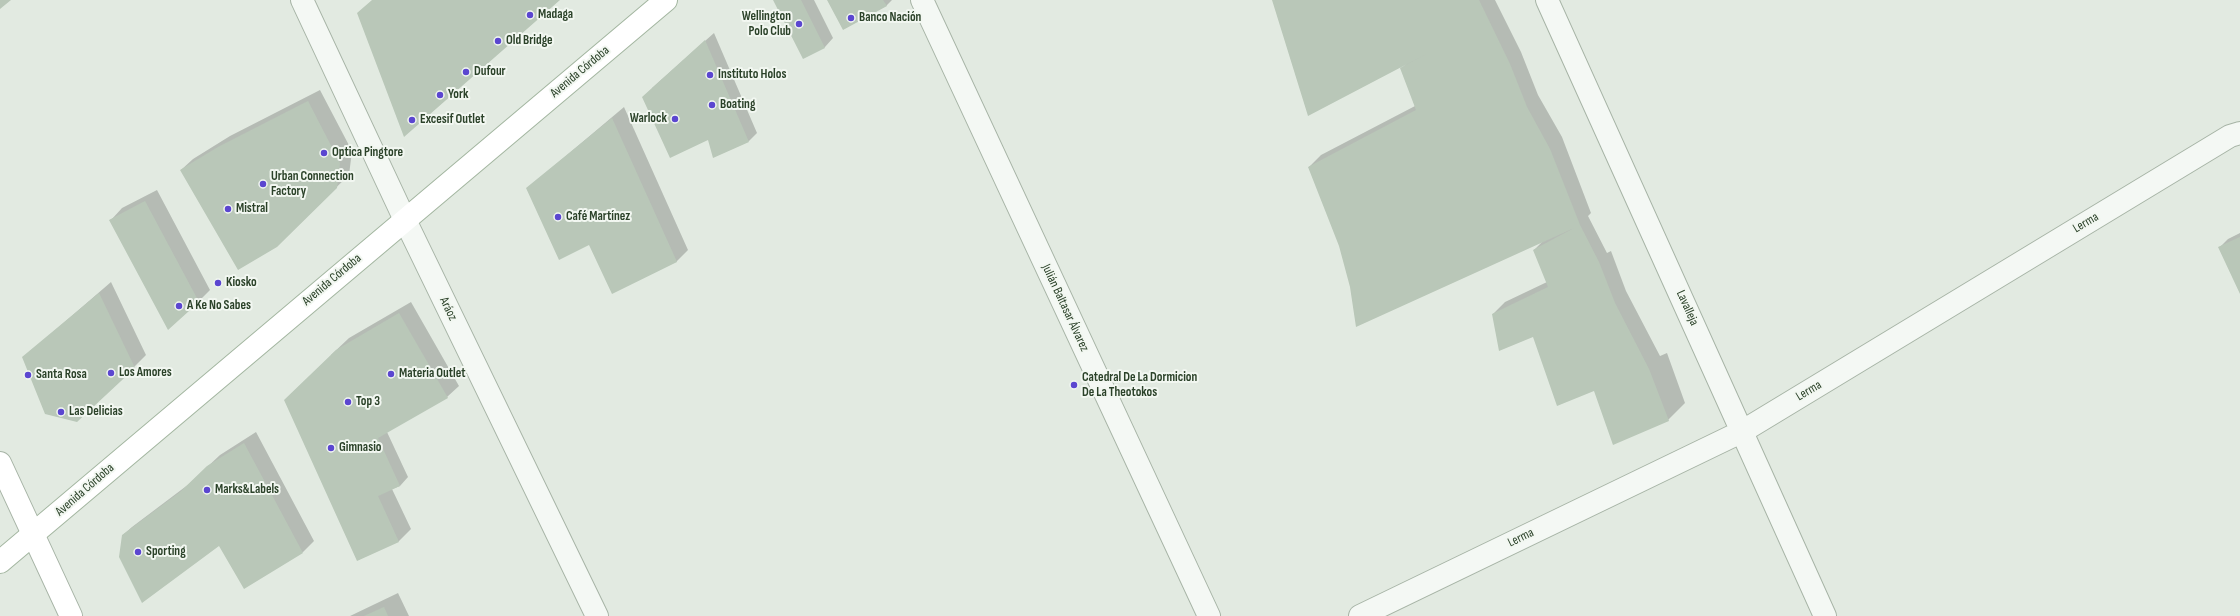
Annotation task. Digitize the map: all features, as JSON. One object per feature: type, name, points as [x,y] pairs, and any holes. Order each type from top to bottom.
[{"type":"main road","name":"Avenida Córdoba","points":[[0,562],[34,535],[142,440],[666,0]]},
{"type":"main road","points":[[0,463],[71,616]]},
{"type":"street","name":"Aráoz","points":[[302,0],[404,220],[597,616]]},
{"type":"street","name":"Julián Baltasar Álvarez","points":[[922,0],[1209,616]]},
{"type":"street","name":"Lavalleja","points":[[1547,0],[1826,616]]},
{"type":"street","name":"Lerma","points":[[1360,616],[1743,431],[2230,136],[2240,133]]},
{"type":"building","points":[[0,0],[11,0],[0,9]]},
{"type":"building","points":[[372,0],[560,0],[404,137],[357,13]]},
{"type":"building","name":"Wellington Polo Club","points":[[773,0],[801,0],[825,48],[803,59]]},
{"type":"building","name":"Banco Nación","points":[[827,0],[883,0],[887,6],[843,30]]},
{"type":"building","points":[[1272,0],[1479,0],[1510,64],[1527,107],[1550,149],[1580,225],[1599,262],[1615,303],[1649,369],[1669,421],[1613,445],[1594,391],[1557,406],[1533,337],[1499,351],[1492,314],[1548,287],[1533,250],[1574,228],[1356,327],[1350,287],[1339,246],[1308,167],[1416,110],[1400,68],[1432,51],[1308,116]]},
{"type":"building","points":[[705,40],[749,142],[713,158],[708,140],[670,158],[642,97]]},
{"type":"building","points":[[308,101],[340,163],[337,188],[277,247],[238,270],[180,170],[218,147]]},
{"type":"building","points":[[612,118],[677,262],[612,294],[589,245],[559,260],[526,188]]},
{"type":"building","points":[[145,201],[199,302],[168,330],[109,220]]},
{"type":"building","points":[[2240,237],[2240,294],[2218,247]]},
{"type":"building","points":[[99,293],[135,368],[77,422],[45,414],[22,357]]},
{"type":"building","points":[[399,313],[448,398],[378,438],[400,486],[378,496],[399,542],[357,561],[284,400],[336,350]]},
{"type":"building","points":[[244,443],[303,553],[244,589],[219,546],[142,603],[119,557],[122,535],[180,492],[207,466]]},
{"type":"building","points":[[384,607],[388,616],[364,616]]},
{"type":"place","name":"Madaga","points":[[530,15]]},
{"type":"place","name":"Banco Nación","points":[[851,18]]},
{"type":"place","name":"Wellington Polo Club","points":[[799,24]]},
{"type":"place","name":"Old Bridge","points":[[498,41]]},
{"type":"place","name":"Dufour","points":[[466,72]]},
{"type":"place","name":"Instituto Holos","points":[[710,75]]},
{"type":"place","name":"York","points":[[440,95]]},
{"type":"place","name":"Boating","points":[[712,105]]},
{"type":"place","name":"Warlock","points":[[675,119]]},
{"type":"place","name":"Excesif Outlet","points":[[412,120]]},
{"type":"place","name":"Optica Pingtore","points":[[324,153]]},
{"type":"place","name":"Urban Connection Factory","points":[[263,184]]},
{"type":"place","name":"Mistral","points":[[228,209]]},
{"type":"place","name":"Café Martínez","points":[[558,217]]},
{"type":"place","name":"Kiosko","points":[[218,283]]},
{"type":"place","name":"A Ke No Sabes","points":[[179,306]]},
{"type":"place","name":"Los Amores","points":[[111,373]]},
{"type":"place","name":"Materia Outlet","points":[[391,374]]},
{"type":"place","name":"Santa Rosa","points":[[28,375]]},
{"type":"place","name":"Catedral De La Dormicion De La Theotokos","points":[[1074,385]]},
{"type":"place","name":"Top 3","points":[[348,402]]},
{"type":"place","name":"Las Delicias","points":[[61,412]]},
{"type":"place","name":"Gimnasio","points":[[331,448]]},
{"type":"place","name":"Marks&Labels","points":[[207,490]]},
{"type":"place","name":"Sporting","points":[[138,552]]}]
